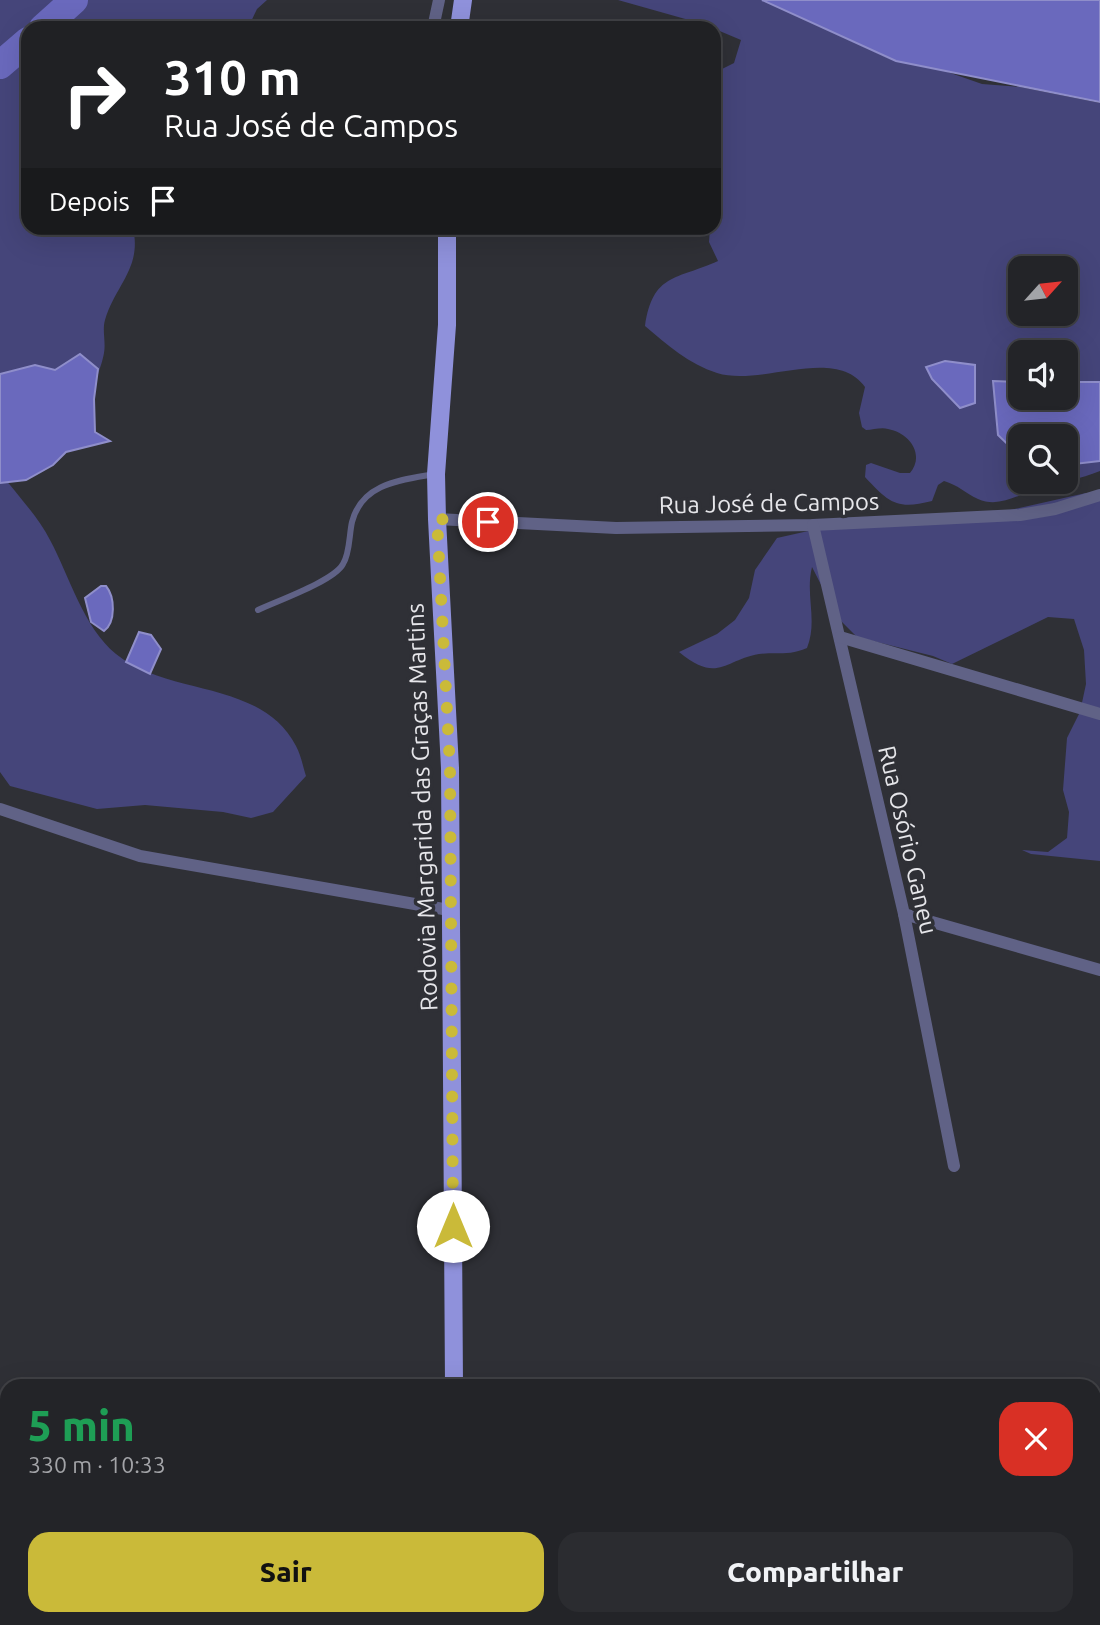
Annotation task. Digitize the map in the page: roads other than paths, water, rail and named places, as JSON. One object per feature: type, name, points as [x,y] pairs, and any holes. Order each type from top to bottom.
[{"type":"main road","points":[[460,21],[463,0]]},
{"type":"main road","name":"Rodovia Margarida das Graças Martins","points":[[447,235],[447,325],[436,474],[450,768],[454,1379]]},
{"type":"street","name":"Rua José de Campos","points":[[437,519],[616,528],[813,525],[1020,515],[1055,509],[1100,495]]},
{"type":"street","name":"Rua Osório Ganeu","points":[[813,525],[904,914],[954,1166]]},
{"type":"street","points":[[840,637],[1100,714]]},
{"type":"street","points":[[0,809],[140,856],[449,910]]},
{"type":"street","points":[[904,914],[1100,970]]},
{"type":"lane","points":[[258,610],[342,567],[355,512],[364,499],[382,485],[436,474]]},
{"type":"waterway","points":[[51,21],[74,0]]},
{"type":"waterway","points":[[0,65],[21,47]]}]
